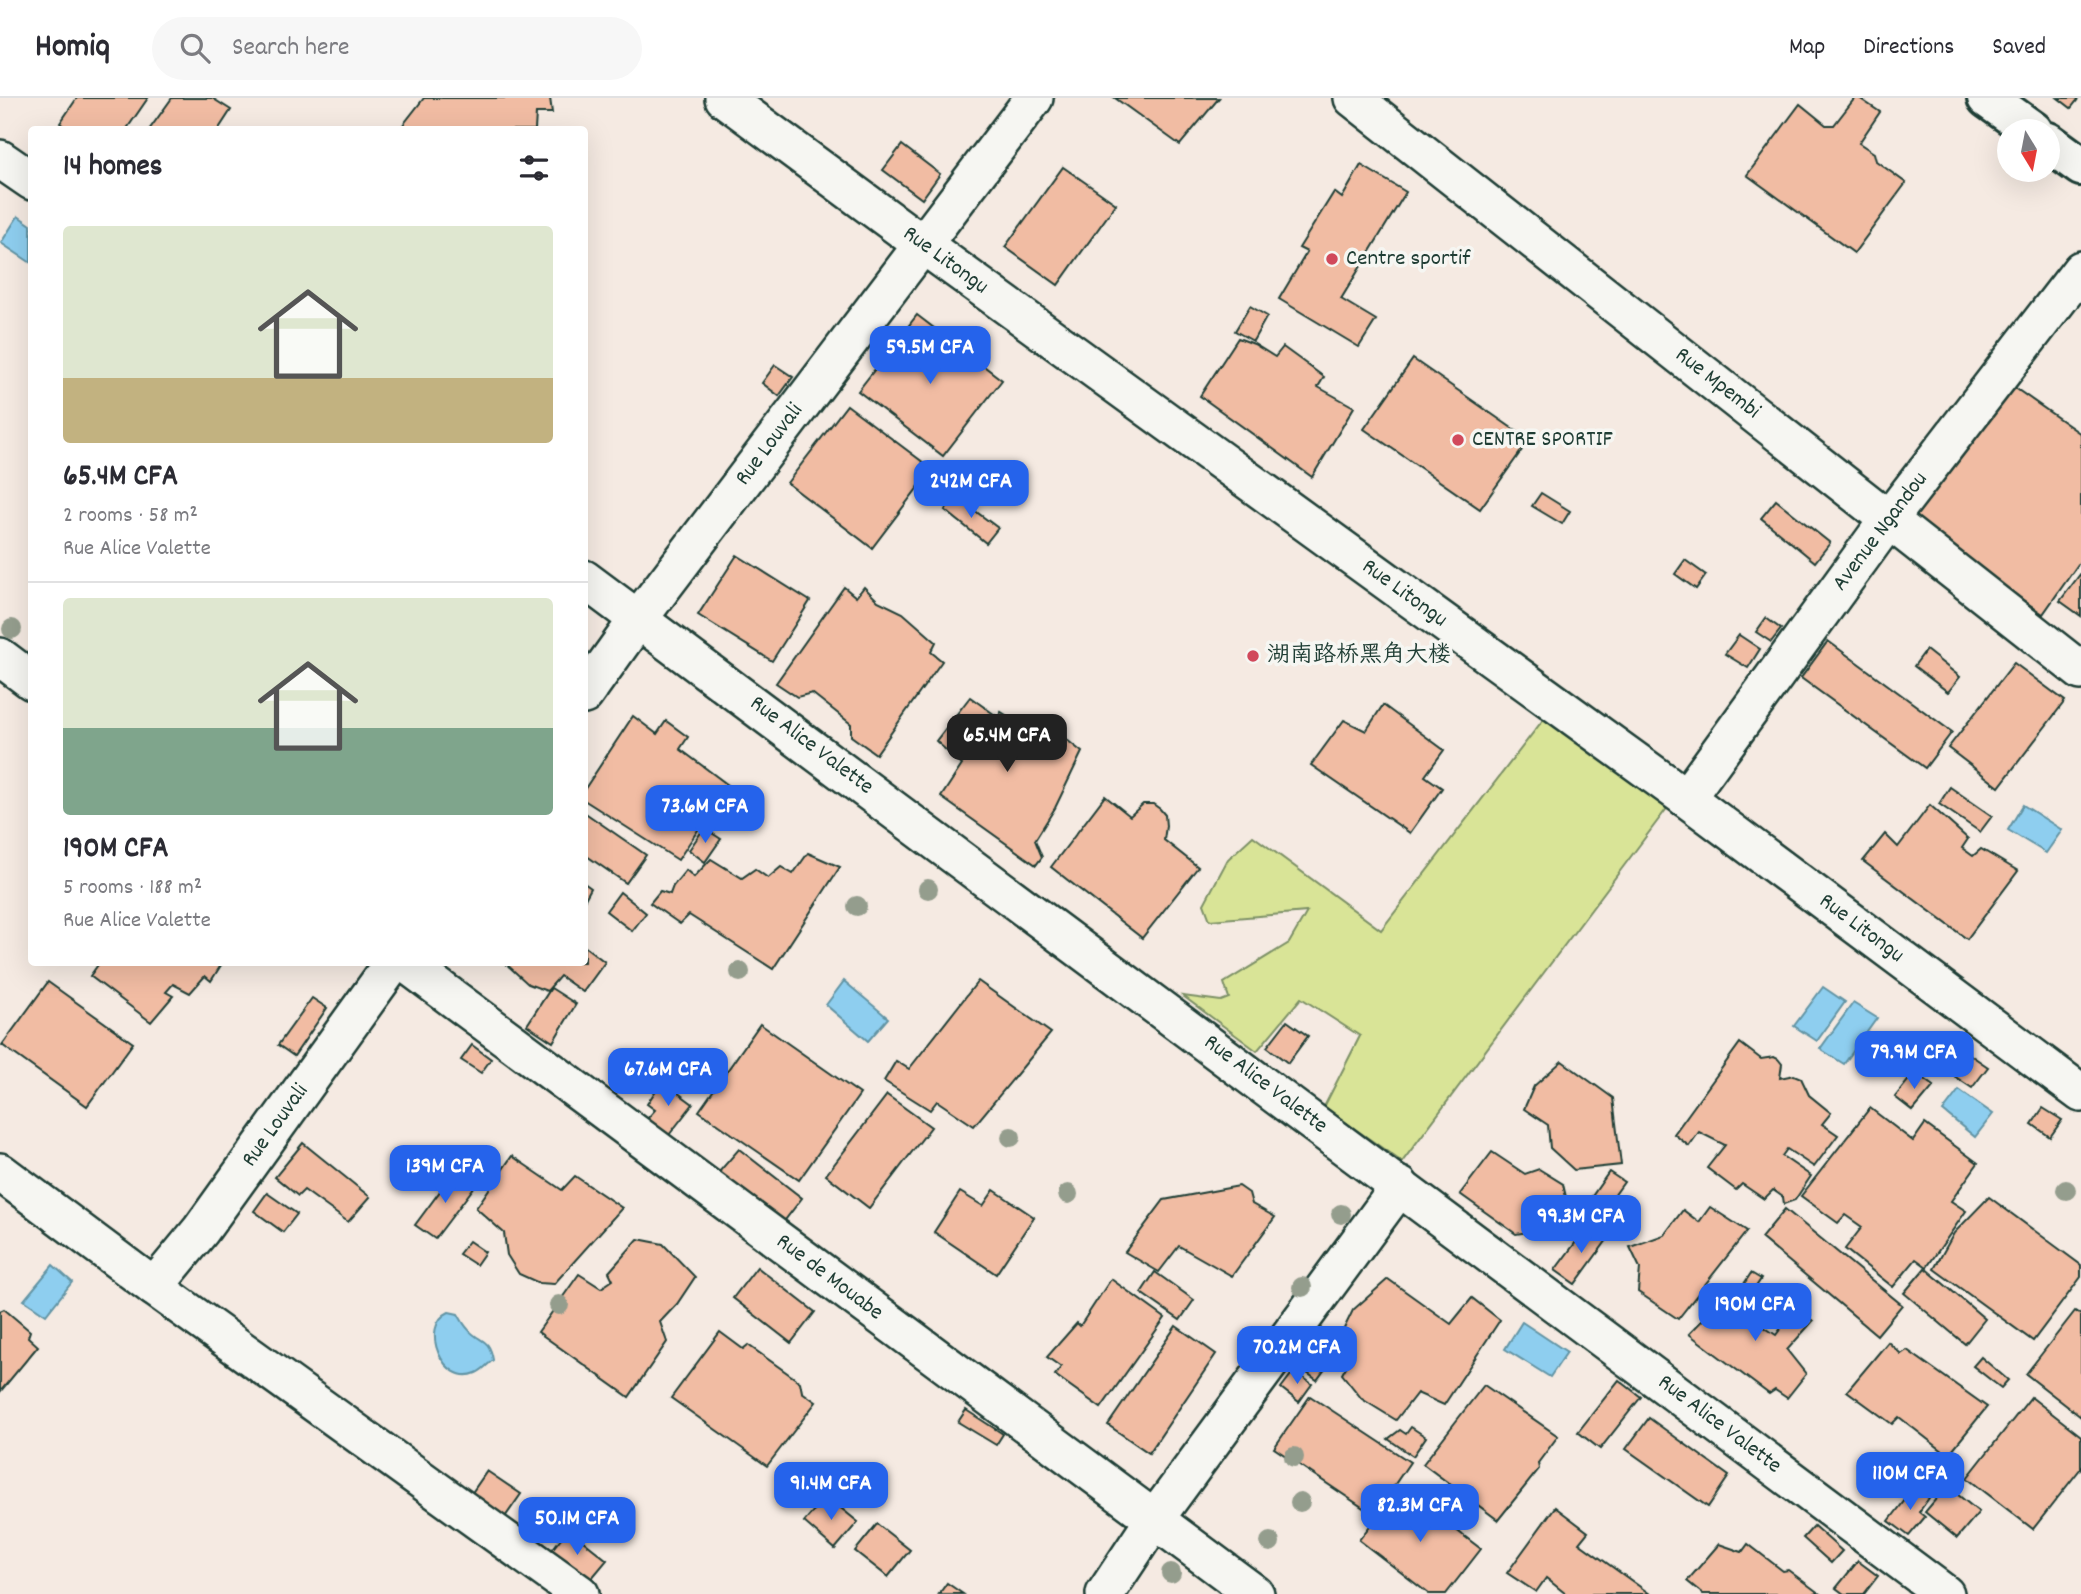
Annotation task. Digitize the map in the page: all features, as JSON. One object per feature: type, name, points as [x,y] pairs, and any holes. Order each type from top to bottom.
[{"type":"street","name":"Rue Litongu","points":[[724,98],[1686,798],[2081,1093]]},
{"type":"street","name":"Rue Louvali","points":[[588,689],[639,618],[1034,98]]},
{"type":"street","name":"Rue Mpembi","points":[[1353,98],[2081,671]]},
{"type":"street","points":[[1987,98],[2016,119]]},
{"type":"street","points":[[2060,151],[2081,166]]},
{"type":"street","points":[[0,159],[28,178]]},
{"type":"street","name":"Avenue Ngandou","points":[[1686,798],[1889,519],[2081,270]]},
{"type":"street","name":"Rue Alice Valette","points":[[588,582],[1945,1594]]},
{"type":"street","points":[[0,657],[28,678]]},
{"type":"street","name":"Rue Louvali","points":[[154,1287],[201,1230],[391,966]]},
{"type":"street","name":"Rue de Mouabe","points":[[409,966],[1255,1594]]},
{"type":"street","points":[[0,1172],[154,1287],[580,1594]]},
{"type":"street","points":[[1105,1594],[1154,1520],[1400,1186]]},
{"type":"green space","points":[[1553,707],[1671,803],[1402,1162],[1324,1107],[1360,1036],[1301,998],[1257,1051],[1183,996],[1221,1001],[1229,998],[1224,983],[1289,943],[1307,912],[1210,920],[1204,904],[1228,859],[1253,836],[1381,930]]},
{"type":"water","points":[[18,216],[28,223],[28,261],[1,243]]},
{"type":"water","points":[[2023,805],[2062,830],[2046,853],[2008,830]]},
{"type":"water","points":[[844,981],[888,1018],[868,1041],[826,1005]]},
{"type":"water","points":[[1823,987],[1845,1002],[1817,1041],[1794,1026]]},
{"type":"water","points":[[1853,1003],[1877,1018],[1844,1064],[1820,1049]]},
{"type":"water","points":[[1959,1090],[1993,1114],[1975,1137],[1943,1111]]},
{"type":"water","points":[[53,1265],[72,1282],[46,1315],[24,1300]]},
{"type":"water","points":[[449,1312],[458,1314],[465,1326],[489,1347],[493,1360],[478,1372],[464,1375],[454,1371],[438,1353],[435,1329],[440,1319]]},
{"type":"water","points":[[1522,1322],[1567,1352],[1550,1377],[1505,1349]]},
{"type":"building","points":[[77,98],[148,98],[129,126],[63,126],[60,123]]},
{"type":"building","points":[[172,98],[212,98],[231,110],[221,126],[152,126]]},
{"type":"building","points":[[424,98],[550,98],[552,113],[536,113],[535,126],[402,126]]},
{"type":"building","points":[[1115,98],[1219,98],[1180,145]]},
{"type":"building","points":[[1855,98],[1880,112],[1859,143],[1874,153],[1876,161],[1906,183],[1854,253],[1747,175],[1800,104],[1826,125],[1834,125]]},
{"type":"building","points":[[2058,98],[2079,98],[2071,108]]},
{"type":"building","points":[[902,145],[940,174],[922,199],[883,170]]},
{"type":"building","points":[[1361,165],[1406,192],[1341,299],[1376,320],[1359,347],[1279,299],[1307,252],[1299,248],[1334,192],[1342,198]]},
{"type":"building","points":[[1063,167],[1116,204],[1058,285],[1005,247]]},
{"type":"building","points":[[1250,306],[1267,316],[1253,341],[1235,331]]},
{"type":"building","points":[[917,315],[1002,380],[943,456],[858,391]]},
{"type":"building","points":[[1238,338],[1275,357],[1283,347],[1324,377],[1318,387],[1354,407],[1312,477],[1200,396]]},
{"type":"building","points":[[1413,359],[1529,440],[1480,509],[1364,429]]},
{"type":"building","points":[[775,365],[793,377],[779,396],[762,383]]},
{"type":"building","points":[[2008,383],[2081,434],[2081,560],[2043,614],[1910,522]]},
{"type":"building","points":[[847,405],[932,469],[872,548],[787,483]]},
{"type":"building","points":[[1541,493],[1570,511],[1562,524],[1532,506]]},
{"type":"building","points":[[955,496],[998,528],[986,543],[945,510]]},
{"type":"building","points":[[1776,500],[1830,543],[1815,562],[1761,518]]},
{"type":"building","points":[[737,555],[810,601],[772,661],[698,615]]},
{"type":"building","points":[[1685,560],[1706,575],[1696,589],[1675,574]]},
{"type":"building","points":[[2081,573],[2081,616],[2060,601]]},
{"type":"building","points":[[844,587],[856,597],[864,587],[878,601],[903,613],[936,642],[931,652],[942,661],[876,754],[851,736],[851,724],[812,693],[797,697],[776,683]]},
{"type":"building","points":[[1766,618],[1781,629],[1771,642],[1756,632]]},
{"type":"building","points":[[1739,635],[1760,649],[1748,668],[1725,654]]},
{"type":"building","points":[[1828,641],[1952,732],[1925,768],[1801,678]]},
{"type":"building","points":[[1926,650],[1960,677],[1948,692],[1914,666]]},
{"type":"building","points":[[2014,663],[2065,701],[1999,787],[1948,748]]},
{"type":"building","points":[[970,697],[998,717],[1001,712],[1026,728],[1032,721],[1057,732],[1082,752],[1055,808],[1035,840],[1042,857],[1036,865],[941,797],[962,765],[936,741]]},
{"type":"building","points":[[1383,705],[1444,750],[1425,776],[1442,788],[1410,833],[1311,765],[1344,720],[1366,731]]},
{"type":"building","points":[[633,716],[657,734],[666,721],[688,737],[680,749],[728,785],[678,860],[588,803],[588,784]]},
{"type":"building","points":[[1950,787],[1992,816],[1980,832],[1939,804]]},
{"type":"building","points":[[1105,796],[1130,816],[1143,804],[1153,804],[1160,809],[1165,815],[1164,840],[1198,867],[1142,938],[1051,867]]},
{"type":"building","points":[[1930,805],[1968,839],[1962,848],[1973,856],[1981,849],[2018,871],[1967,939],[1863,861],[1885,834],[1898,847]]},
{"type":"building","points":[[588,815],[646,855],[626,883],[588,857]]},
{"type":"building","points":[[704,828],[721,839],[705,862],[689,850]]},
{"type":"building","points":[[808,853],[840,867],[773,969],[689,915],[680,924],[650,903],[660,891],[670,894],[686,870],[694,877],[711,859],[742,878],[755,869],[768,878],[781,867],[793,874]]},
{"type":"building","points":[[620,892],[646,913],[632,931],[606,911]]},
{"type":"building","points":[[588,949],[605,962],[583,992],[560,976],[547,991],[528,984],[508,966],[588,966]]},
{"type":"building","points":[[97,966],[220,966],[211,981],[205,976],[190,993],[173,984],[166,992],[173,996],[151,1022],[90,976]]},
{"type":"building","points":[[978,981],[1051,1033],[974,1126],[937,1101],[930,1110],[884,1081],[896,1061],[909,1069]]},
{"type":"building","points":[[48,982],[133,1043],[87,1106],[2,1045]]},
{"type":"building","points":[[551,988],[576,1004],[553,1042],[527,1025]]},
{"type":"building","points":[[312,998],[327,1008],[294,1056],[278,1045]]},
{"type":"building","points":[[1287,1021],[1308,1036],[1288,1063],[1267,1047]]},
{"type":"building","points":[[760,1024],[860,1094],[799,1180],[699,1111]]},
{"type":"building","points":[[1740,1043],[1761,1059],[1778,1059],[1782,1064],[1780,1078],[1794,1075],[1801,1078],[1809,1095],[1831,1113],[1822,1124],[1838,1135],[1814,1167],[1787,1149],[1782,1156],[1811,1176],[1795,1200],[1784,1204],[1783,1197],[1773,1190],[1764,1199],[1742,1184],[1736,1190],[1707,1168],[1725,1145],[1699,1132],[1689,1146],[1674,1134]]},
{"type":"building","points":[[472,1045],[491,1059],[481,1073],[461,1060]]},
{"type":"building","points":[[1969,1054],[1988,1067],[1972,1088],[1954,1076]]},
{"type":"building","points":[[1562,1061],[1613,1098],[1621,1165],[1574,1170],[1550,1148],[1548,1125],[1524,1109],[1534,1086]]},
{"type":"building","points":[[1915,1072],[1934,1086],[1913,1111],[1895,1097]]},
{"type":"building","points":[[662,1081],[693,1104],[669,1135],[646,1120],[655,1110],[647,1104]]},
{"type":"building","points":[[887,1095],[931,1127],[869,1208],[826,1175]]},
{"type":"building","points":[[1870,1108],[1913,1141],[1925,1124],[1978,1163],[1951,1201],[1966,1211],[1927,1267],[1916,1259],[1893,1287],[1845,1249],[1862,1227],[1845,1215],[1838,1223],[1801,1196]]},
{"type":"building","points":[[2043,1108],[2062,1120],[2050,1137],[2032,1124]]},
{"type":"building","points":[[303,1143],[370,1197],[348,1222],[304,1190],[298,1196],[275,1177]]},
{"type":"building","points":[[739,1149],[802,1198],[782,1224],[718,1173]]},
{"type":"building","points":[[1492,1152],[1525,1174],[1539,1169],[1563,1184],[1572,1225],[1516,1234],[1460,1194]]},
{"type":"building","points":[[512,1156],[562,1190],[575,1176],[622,1208],[554,1284],[539,1283],[519,1274],[507,1255],[504,1233],[476,1208]]},
{"type":"building","points":[[455,1171],[475,1186],[435,1239],[415,1225]]},
{"type":"building","points":[[1609,1172],[1624,1182],[1601,1214],[1586,1205]]},
{"type":"building","points":[[1239,1186],[1249,1193],[1252,1204],[1275,1217],[1232,1276],[1179,1246],[1159,1272],[1125,1252],[1164,1200]]},
{"type":"building","points":[[994,1190],[1034,1217],[996,1274],[934,1232],[960,1192],[983,1206]]},
{"type":"building","points":[[267,1193],[297,1214],[283,1232],[254,1211]]},
{"type":"building","points":[[1989,1197],[2081,1265],[2081,1277],[2033,1341],[1934,1269],[1954,1233]]},
{"type":"building","points":[[1710,1207],[1747,1231],[1678,1319],[1638,1292],[1640,1268],[1630,1247],[1664,1235],[1683,1210],[1699,1222]]},
{"type":"building","points":[[1785,1209],[1902,1305],[1877,1335],[1761,1238]]},
{"type":"building","points":[[1588,1226],[1607,1240],[1575,1284],[1555,1270]]},
{"type":"building","points":[[638,1239],[663,1244],[695,1277],[677,1304],[660,1322],[667,1342],[629,1397],[538,1332],[579,1274],[601,1288],[613,1280],[609,1272]]},
{"type":"building","points":[[469,1241],[485,1252],[476,1265],[459,1254]]},
{"type":"building","points":[[757,1267],[815,1312],[791,1343],[733,1298]]},
{"type":"building","points":[[1925,1268],[1985,1319],[1965,1344],[1904,1293]]},
{"type":"building","points":[[1155,1272],[1194,1300],[1180,1320],[1141,1293]]},
{"type":"building","points":[[1751,1273],[1761,1279],[1740,1311],[1776,1335],[1797,1306],[1813,1321],[1787,1350],[1806,1374],[1787,1398],[1775,1390],[1769,1394],[1689,1334],[1718,1304],[1727,1310]]},
{"type":"building","points":[[1111,1279],[1165,1318],[1101,1408],[1055,1375],[1061,1367],[1047,1357],[1077,1323],[1080,1326]]},
{"type":"building","points":[[1388,1279],[1451,1324],[1472,1298],[1500,1320],[1444,1405],[1417,1393],[1396,1420],[1362,1399],[1342,1374],[1351,1358],[1338,1341],[1353,1310]]},
{"type":"building","points":[[4,1309],[30,1331],[28,1337],[38,1346],[0,1392],[0,1311]]},
{"type":"building","points":[[2075,1311],[2081,1315],[2081,1417],[2026,1374]]},
{"type":"building","points":[[1176,1326],[1216,1354],[1149,1453],[1108,1425]]},
{"type":"building","points":[[720,1332],[743,1349],[748,1345],[800,1382],[802,1392],[816,1402],[767,1466],[671,1398]]},
{"type":"building","points":[[1888,1342],[1901,1354],[1907,1350],[1987,1407],[1948,1455],[1899,1417],[1892,1424],[1847,1391]]},
{"type":"building","points":[[1316,1345],[1334,1357],[1317,1380],[1300,1368]]},
{"type":"building","points":[[1981,1357],[2008,1380],[2001,1388],[1973,1366]]},
{"type":"building","points":[[1294,1371],[1312,1384],[1299,1402],[1281,1388]]},
{"type":"building","points":[[1619,1380],[1641,1397],[1600,1449],[1578,1432]]},
{"type":"building","points":[[1484,1385],[1558,1436],[1538,1463],[1539,1469],[1498,1520],[1423,1464]]},
{"type":"building","points":[[1310,1396],[1410,1462],[1374,1515],[1274,1448]]},
{"type":"building","points":[[2031,1397],[2081,1436],[2081,1468],[2033,1529],[1967,1478]]},
{"type":"building","points":[[966,1410],[1003,1434],[996,1445],[958,1422]]},
{"type":"building","points":[[1649,1418],[1729,1476],[1708,1507],[1626,1449]]},
{"type":"building","points":[[1411,1427],[1426,1437],[1413,1456],[1388,1439],[1400,1430],[1406,1434]]},
{"type":"building","points":[[487,1471],[521,1494],[503,1520],[469,1497]]},
{"type":"building","points":[[1947,1486],[1979,1512],[1957,1538],[1925,1512]]},
{"type":"building","points":[[1400,1487],[1481,1549],[1446,1594],[1429,1594],[1359,1540]]},
{"type":"building","points":[[1915,1487],[1929,1498],[1919,1512],[1925,1517],[1909,1536],[1889,1521]]},
{"type":"building","points":[[826,1496],[858,1522],[835,1549],[804,1522]]},
{"type":"building","points":[[1555,1507],[1588,1532],[1579,1543],[1650,1594],[1566,1594],[1546,1578],[1536,1592],[1507,1573]]},
{"type":"building","points":[[877,1524],[910,1550],[888,1577],[855,1551]]},
{"type":"building","points":[[1814,1526],[1842,1551],[1831,1563],[1803,1538]]},
{"type":"building","points":[[568,1529],[607,1560],[586,1585],[548,1555]]},
{"type":"building","points":[[1719,1544],[1742,1552],[1748,1544],[1783,1571],[1788,1570],[1820,1594],[1703,1594],[1687,1581]]},
{"type":"building","points":[[1858,1561],[1878,1576],[1864,1594],[1844,1594],[1836,1588]]},
{"type":"building","points":[[947,1583],[963,1594],[939,1594]]},
{"type":"place","name":"Centre sportif","points":[[1332,259]]},
{"type":"place","name":"CENTRE SPORTIF","points":[[1458,440]]},
{"type":"place","name":"湖南路桥黑角大楼","points":[[1253,656]]}]
